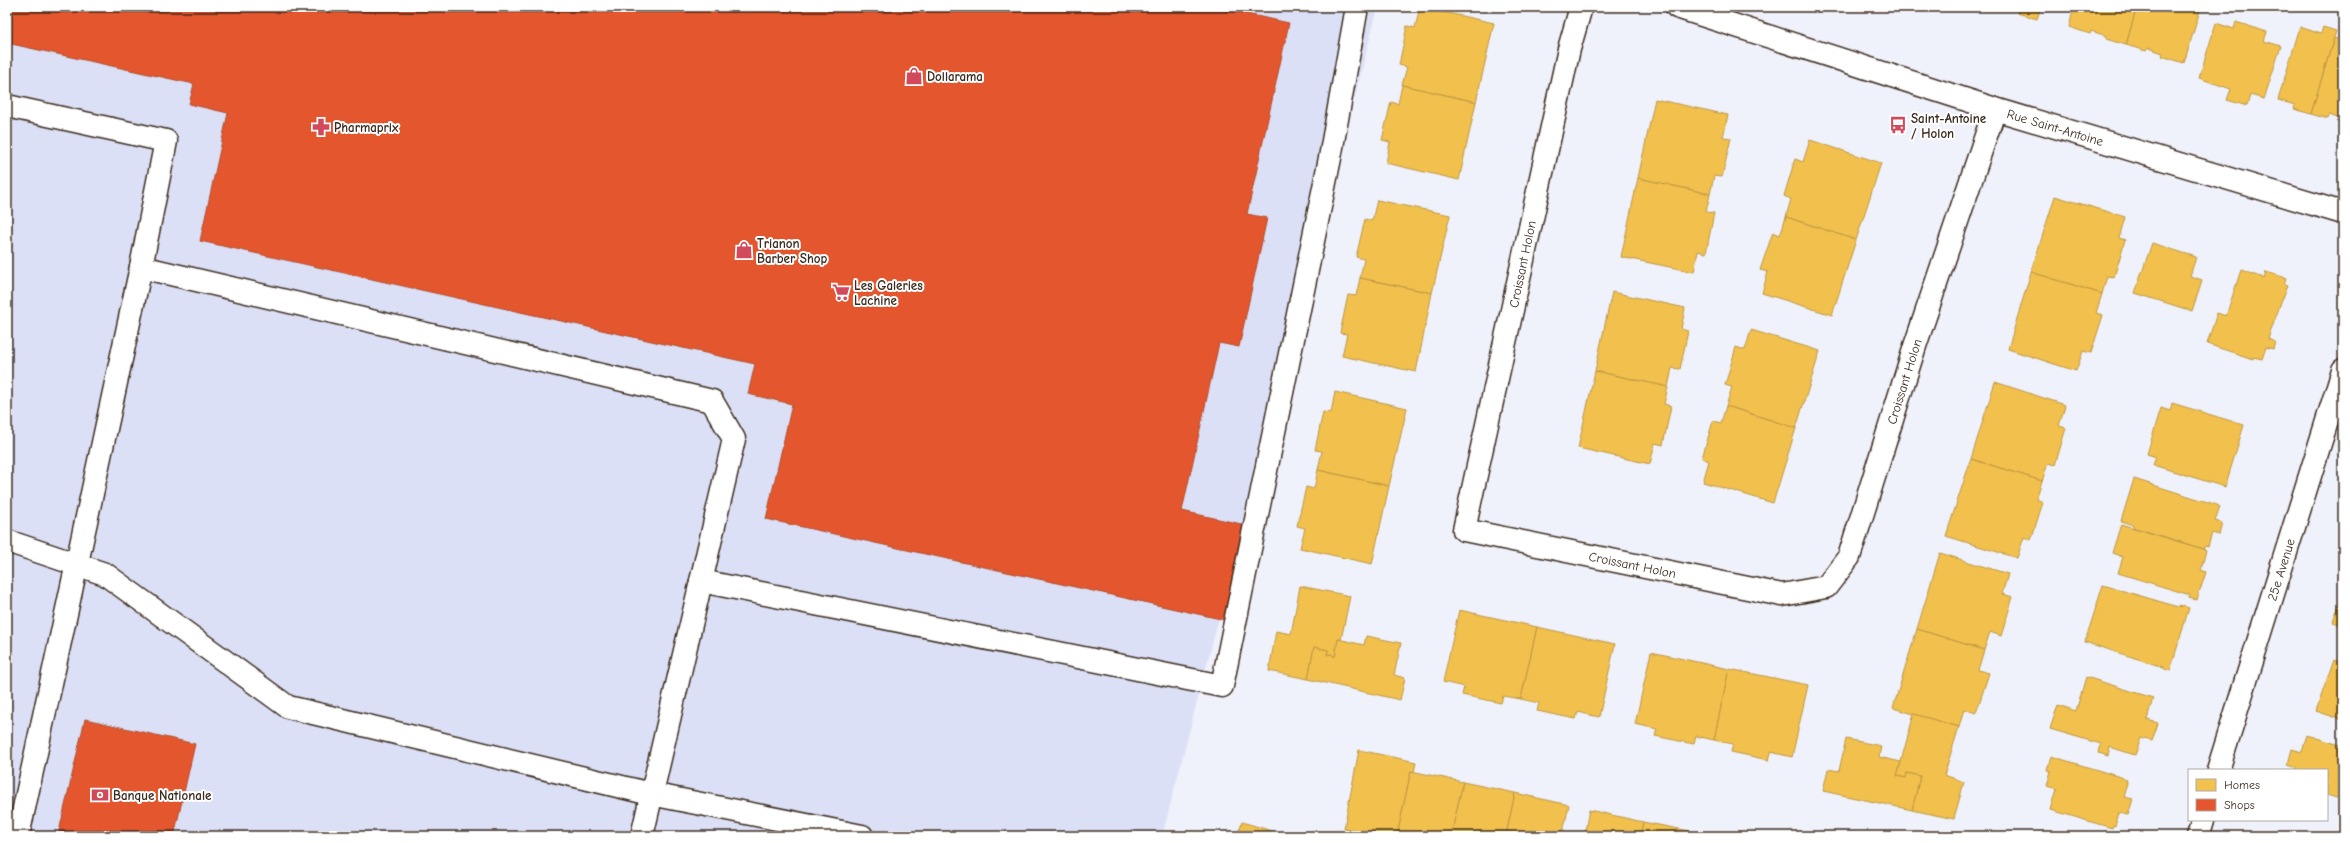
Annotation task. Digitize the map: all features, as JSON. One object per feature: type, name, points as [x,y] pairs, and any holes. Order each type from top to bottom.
[{"type":"street","points":[[701,581],[1222,686],[1329,166],[1357,7]]},
{"type":"street","name":"Croissant Holon","points":[[1581,7],[1569,49],[1464,530],[1782,595],[1826,587],[1849,557],[1915,346],[1995,109]]},
{"type":"street","name":"Rue Saint-Antoine","points":[[1677,7],[1995,109],[2343,214]]},
{"type":"street","points":[[7,106],[166,141],[141,267],[18,836]]},
{"type":"street","points":[[141,267],[712,401],[734,439],[642,836]]},
{"type":"street","name":"25e Avenue","points":[[2218,769],[2343,370]]},
{"type":"street","points":[[7,541],[77,563],[105,574],[288,707],[651,794],[862,836]]},
{"type":"street","points":[[2198,836],[2203,821]]},
{"type":"shaded area","points":[[7,7],[1378,7],[1162,836],[7,836]]},
{"type":"building: Homes","points":[[1420,7],[1494,23],[1476,102],[1402,85],[1407,67],[1399,65],[1407,26],[1415,28]]},
{"type":"building: Homes","points":[[2011,7],[2041,7],[2037,19],[2017,13],[2018,9]]},
{"type":"building: Homes","points":[[2074,7],[2137,7],[2126,45],[2106,39],[2107,36],[2091,31],[2090,34],[2069,27]]},
{"type":"building: Homes","points":[[2137,7],[2201,7],[2184,63],[2162,56],[2163,53],[2148,48],[2146,51],[2126,45]]},
{"type":"building: Homes","points":[[2236,22],[2267,32],[2264,41],[2281,46],[2264,99],[2250,95],[2247,106],[2227,100],[2231,89],[2199,78],[2216,23],[2234,29]]},
{"type":"building: Homes","points":[[2300,27],[2321,34],[2323,27],[2336,31],[2311,114],[2294,109],[2295,105],[2278,100]]},
{"type":"building: Homes","points":[[2334,38],[2343,41],[2343,120],[2329,115],[2328,119],[2311,114]]},
{"type":"building: Homes","points":[[1402,85],[1476,102],[1459,180],[1386,163],[1390,142],[1382,140],[1391,102],[1398,104]]},
{"type":"building: Homes","points":[[1655,99],[1728,115],[1723,137],[1731,138],[1722,177],[1714,176],[1710,194],[1638,178]]},
{"type":"building: Homes","points":[[1810,140],[1881,163],[1856,240],[1786,217],[1791,199],[1784,196],[1795,159],[1803,162]]},
{"type":"building: Homes","points":[[1638,178],[1710,194],[1706,212],[1714,213],[1706,253],[1698,251],[1694,272],[1621,257]]},
{"type":"building: Homes","points":[[2055,196],[2125,217],[2119,238],[2125,240],[2114,277],[2107,276],[2102,294],[2031,272]]},
{"type":"building: Homes","points":[[1377,200],[1450,215],[1432,293],[1360,278],[1364,259],[1356,257],[1365,219],[1372,221]]},
{"type":"building: Homes","points":[[1786,217],[1856,240],[1832,315],[1762,293],[1768,272],[1760,270],[1773,232],[1780,235]]},
{"type":"building: Homes","points":[[2152,243],[2196,257],[2190,276],[2202,280],[2192,311],[2135,293]]},
{"type":"building: Homes","points":[[2241,270],[2264,278],[2266,272],[2286,278],[2284,284],[2287,285],[2268,339],[2275,342],[2273,349],[2266,347],[2262,359],[2253,357],[2253,359],[2207,344],[2217,313],[2226,316]]},
{"type":"building: Homes","points":[[2031,272],[2102,294],[2096,313],[2103,315],[2091,353],[2083,351],[2076,371],[2008,349]]},
{"type":"building: Homes","points":[[1360,278],[1432,293],[1416,372],[1342,356],[1347,334],[1340,333],[1348,295],[1356,296]]},
{"type":"building: Homes","points":[[1612,292],[1685,308],[1681,329],[1688,331],[1680,369],[1672,368],[1668,387],[1595,371]]},
{"type":"building: Homes","points":[[1751,330],[1820,351],[1796,428],[1726,406],[1732,387],[1725,385],[1736,347],[1745,350]]},
{"type":"building: Homes","points":[[1595,371],[1668,387],[1664,404],[1671,406],[1663,445],[1655,443],[1650,464],[1578,448]]},
{"type":"building: Homes","points":[[1995,382],[2065,405],[2059,426],[2066,428],[2055,465],[2048,463],[2042,481],[1971,459]]},
{"type":"building: Homes","points":[[1335,392],[1407,408],[1389,486],[1318,470],[1322,451],[1315,450],[1323,412],[1331,413]]},
{"type":"building: Homes","points":[[2172,403],[2244,425],[2225,487],[2153,465],[2156,457],[2147,454],[2161,408],[2170,411]]},
{"type":"building: Homes","points":[[1726,406],[1796,428],[1773,503],[1703,482],[1709,461],[1702,458],[1713,421],[1721,423]]},
{"type":"building: Homes","points":[[1971,459],[2042,481],[2036,499],[2043,502],[2031,540],[2024,537],[2017,558],[1946,536]]},
{"type":"building: Homes","points":[[1318,470],[1389,486],[1372,564],[1300,548],[1305,528],[1297,526],[1306,487],[1314,489]]},
{"type":"building: Homes","points":[[2134,479],[2217,505],[2220,507],[2215,521],[2222,523],[2219,535],[2212,533],[2208,547],[2205,546],[2203,549],[2133,527],[2133,525],[2121,521]]},
{"type":"building: Homes","points":[[2121,524],[2206,550],[2201,570],[2206,572],[2197,600],[2189,598],[2190,595],[2118,573],[2123,557],[2112,553]]},
{"type":"building: Homes","points":[[1940,553],[2008,574],[2002,594],[2013,597],[2001,636],[1990,632],[1984,650],[1917,629]]},
{"type":"building: Homes","points":[[2103,585],[2182,608],[2179,605],[2189,608],[2170,671],[2160,667],[2163,667],[2085,642]]},
{"type":"building: Homes","points":[[1300,586],[1350,596],[1341,640],[1338,639],[1335,657],[1331,654],[1327,655],[1328,650],[1314,647],[1308,679],[1269,671],[1276,631],[1291,634]]},
{"type":"building: Homes","points":[[2343,594],[2343,625],[2333,622]]},
{"type":"building: Homes","points":[[1459,610],[1537,627],[1521,699],[1503,696],[1501,703],[1462,695],[1464,687],[1443,682]]},
{"type":"building: Homes","points":[[1537,627],[1615,644],[1599,717],[1578,712],[1576,719],[1537,711],[1539,703],[1521,699]]},
{"type":"building: Homes","points":[[1917,629],[1984,650],[1978,670],[1989,673],[1976,713],[1964,709],[1959,727],[1893,708]]},
{"type":"building: Homes","points":[[1366,636],[1401,643],[1394,675],[1405,678],[1400,700],[1308,679],[1314,647],[1328,650],[1327,655],[1331,654],[1335,657],[1338,639],[1364,645]]},
{"type":"building: Homes","points":[[1651,652],[1729,669],[1714,740],[1696,736],[1694,744],[1655,736],[1657,729],[1635,724]]},
{"type":"building: Homes","points":[[2334,659],[2343,662],[2343,720],[2316,711]]},
{"type":"building: Homes","points":[[1729,669],[1808,685],[1792,757],[1771,752],[1769,760],[1731,752],[1733,744],[1714,740]]},
{"type":"building: Homes","points":[[2086,677],[2153,698],[2147,720],[2158,723],[2152,741],[2141,738],[2135,755],[2110,747],[2108,756],[2099,753],[2101,744],[2050,729],[2058,705],[2076,711]]},
{"type":"building: Homes","points":[[1914,714],[1959,727],[1944,775],[1964,782],[1954,819],[1912,810],[1920,776],[1907,773],[1906,778],[1897,776]]},
{"type":"building: Homes","points":[[2307,735],[2343,746],[2343,800],[2328,795],[2328,769],[2296,769],[2297,767],[2288,764],[2292,749],[2302,752]]},
{"type":"building: Homes","points":[[1846,739],[1881,746],[1879,757],[1901,762],[1897,776],[1906,778],[1907,773],[1920,776],[1912,810],[1823,791],[1828,769],[1839,771]]},
{"type":"building: Homes","points":[[1359,750],[1416,762],[1414,772],[1411,771],[1397,836],[1383,836],[1344,828]]},
{"type":"building: Homes","points":[[2051,756],[2127,779],[2126,783],[2128,783],[2124,797],[2133,799],[2128,815],[2119,813],[2115,826],[2113,825],[2112,828],[2051,810],[2057,789],[2047,786],[2051,771],[2047,770]]},
{"type":"building: Homes","points":[[1411,771],[1463,782],[1451,836],[1397,836]]},
{"type":"building: Homes","points":[[1463,782],[1515,793],[1506,836],[1451,836]]},
{"type":"building: Homes","points":[[1515,793],[1569,805],[1562,836],[1506,836]]},
{"type":"building: Homes","points":[[1589,810],[1643,822],[1640,836],[1584,836]]},
{"type":"building: Homes","points":[[1242,822],[1289,836],[1237,836]]},
{"type":"building: Homes","points":[[1643,822],[1695,832],[1694,836],[1640,836]]},
{"type":"building: Homes","points":[[1695,832],[1713,836],[1694,836]]},
{"type":"building: Shops","name":"Les Galeries Lachine","points":[[7,7],[1214,7],[1289,23],[1247,214],[1267,218],[1239,347],[1219,343],[1182,511],[1246,525],[1225,620],[766,519],[792,404],[748,394],[755,364],[200,241],[228,113],[189,104],[194,84],[7,43]]},
{"type":"building: Shops","points":[[85,719],[195,744],[174,836],[58,836]]},
{"type":"place","name":"Dollarama","points":[[914,76]]},
{"type":"place","name":"Saint-Antoine / Holon","points":[[1898,125]]},
{"type":"place","name":"Pharmaprix","points":[[321,127]]},
{"type":"place","name":"Trianon Barber Shop","points":[[744,250]]},
{"type":"place","name":"Les Galeries Lachine","points":[[841,292]]},
{"type":"place","name":"Banque Nationale","points":[[100,795]]}]
